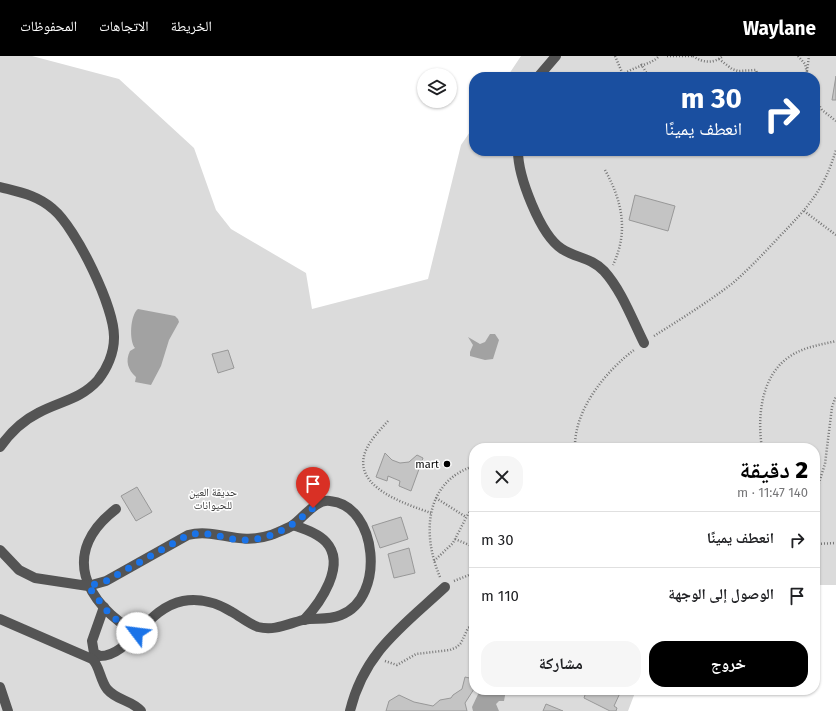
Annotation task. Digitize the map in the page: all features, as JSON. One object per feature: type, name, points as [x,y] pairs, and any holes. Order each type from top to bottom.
[{"type":"lane","points":[[542,72],[556,56]]},
{"type":"lane","points":[[519,156],[524,186],[549,236],[562,249],[588,259],[608,276],[625,303],[644,343]]},
{"type":"lane","points":[[0,187],[34,197],[53,208],[64,220],[103,292],[114,327],[114,338],[110,359],[105,369],[90,388],[70,401],[38,412],[28,418],[11,433],[0,447]]},
{"type":"lane","points":[[0,550],[19,570],[35,578],[88,586],[106,581],[188,535],[196,533],[234,539],[258,538],[271,535],[293,525],[321,502],[328,500],[337,502],[349,510],[360,521],[371,554],[369,582],[364,595],[348,612],[332,618],[304,620],[288,625],[267,628],[250,623],[223,606],[213,602],[184,601],[160,610],[119,649],[103,656],[94,657],[0,619]]},
{"type":"lane","points":[[116,509],[100,523],[88,542],[84,554],[84,570],[88,586],[104,607],[116,621],[137,633]]},
{"type":"lane","points":[[293,525],[319,536],[327,542],[332,557],[332,574],[329,584],[316,607],[304,620]]},
{"type":"lane","points":[[350,711],[358,683],[376,653],[445,587]]},
{"type":"lane","points":[[104,607],[92,641],[94,657],[100,678],[108,690],[117,698],[132,704],[141,711]]},
{"type":"lane","points":[[0,687],[8,711]]},
{"type":"path","points":[[615,56],[621,72]]},
{"type":"path","points":[[629,72],[641,64],[652,62],[659,56]]},
{"type":"path","points":[[666,56],[693,56],[706,62],[719,59],[722,56]]},
{"type":"path","points":[[798,56],[804,64],[807,72]]},
{"type":"path","points":[[807,72],[809,56]]},
{"type":"path","points":[[719,59],[732,69],[738,71],[756,70],[757,72]]},
{"type":"path","points":[[641,64],[648,72]]},
{"type":"path","points":[[820,107],[836,121]]},
{"type":"path","points":[[575,443],[580,420],[594,394],[616,365],[644,343],[733,282],[762,256],[804,212],[822,185],[836,150]]},
{"type":"path","points":[[605,170],[616,190],[622,212],[622,234],[617,256],[608,276]]},
{"type":"path","points":[[804,212],[836,235]]},
{"type":"path","points":[[762,443],[760,414],[766,388],[776,370],[788,357],[804,349],[836,341]]},
{"type":"path","points":[[820,480],[825,464],[832,408],[836,396]]},
{"type":"path","points":[[388,421],[372,439],[365,451],[363,466],[366,476],[373,485],[381,491],[431,513]]},
{"type":"path","points":[[469,469],[453,477],[436,498],[428,526],[429,539],[434,561],[445,587],[460,578],[469,575]]},
{"type":"path","points":[[436,498],[466,517]]},
{"type":"path","points":[[434,561],[455,539],[469,513]]},
{"type":"path","points":[[455,539],[469,545]]},
{"type":"path","points":[[820,544],[836,544]]},
{"type":"path","points":[[376,653],[388,662],[397,665],[416,654],[450,650],[461,643],[469,628]]},
{"type":"green space","name":"حديقة العين للحيوانات","points":[[0,56],[32,56],[119,79],[194,148],[216,210],[231,229],[306,273],[312,309],[428,279],[461,145],[469,133],[469,156],[820,156],[820,72],[510,72],[521,56],[836,56],[836,585],[820,585],[820,443],[469,443],[469,695],[634,695],[628,711],[0,711]]},
{"type":"shaded area","points":[[138,309],[175,316],[179,322],[169,340],[161,366],[151,385],[135,382],[136,377],[128,365],[128,355],[130,351],[135,348],[132,340],[131,328],[133,317]]},
{"type":"shaded area","points":[[490,334],[495,334],[499,340],[493,359],[485,360],[470,356],[473,345],[468,337],[480,344],[485,342]]},
{"type":"shaded area","points":[[478,695],[505,695],[504,701],[499,701],[496,704],[499,711],[473,711],[472,707]]},
{"type":"building","points":[[836,76],[836,100],[832,100]]},
{"type":"building","points":[[635,195],[675,206],[668,231],[629,220]]},
{"type":"building","points":[[228,350],[234,368],[218,373],[212,354]]},
{"type":"building","points":[[385,453],[392,460],[400,463],[409,462],[417,455],[423,458],[411,491],[399,486],[400,481],[388,476],[387,481],[376,477]]},
{"type":"building","points":[[137,487],[152,512],[136,521],[121,496]]},
{"type":"building","points":[[401,517],[408,539],[380,548],[372,526]]},
{"type":"building","points":[[409,548],[415,573],[394,578],[388,554]]},
{"type":"building","points":[[465,677],[469,678],[470,695],[465,703],[467,711],[386,711],[389,701],[399,695],[414,702],[433,706],[440,700],[451,698],[462,689]]},
{"type":"building","points":[[585,695],[619,695],[614,706],[617,708],[616,711],[610,711],[584,698]]},
{"type":"building","points":[[546,704],[563,711],[543,711]]},
{"type":"place","name":"mart","points":[[447,464]]},
{"type":"route","points":[[137,633],[116,621],[88,586],[106,581],[188,535],[203,533],[244,540],[258,538],[271,535],[293,525],[313,508]]}]
